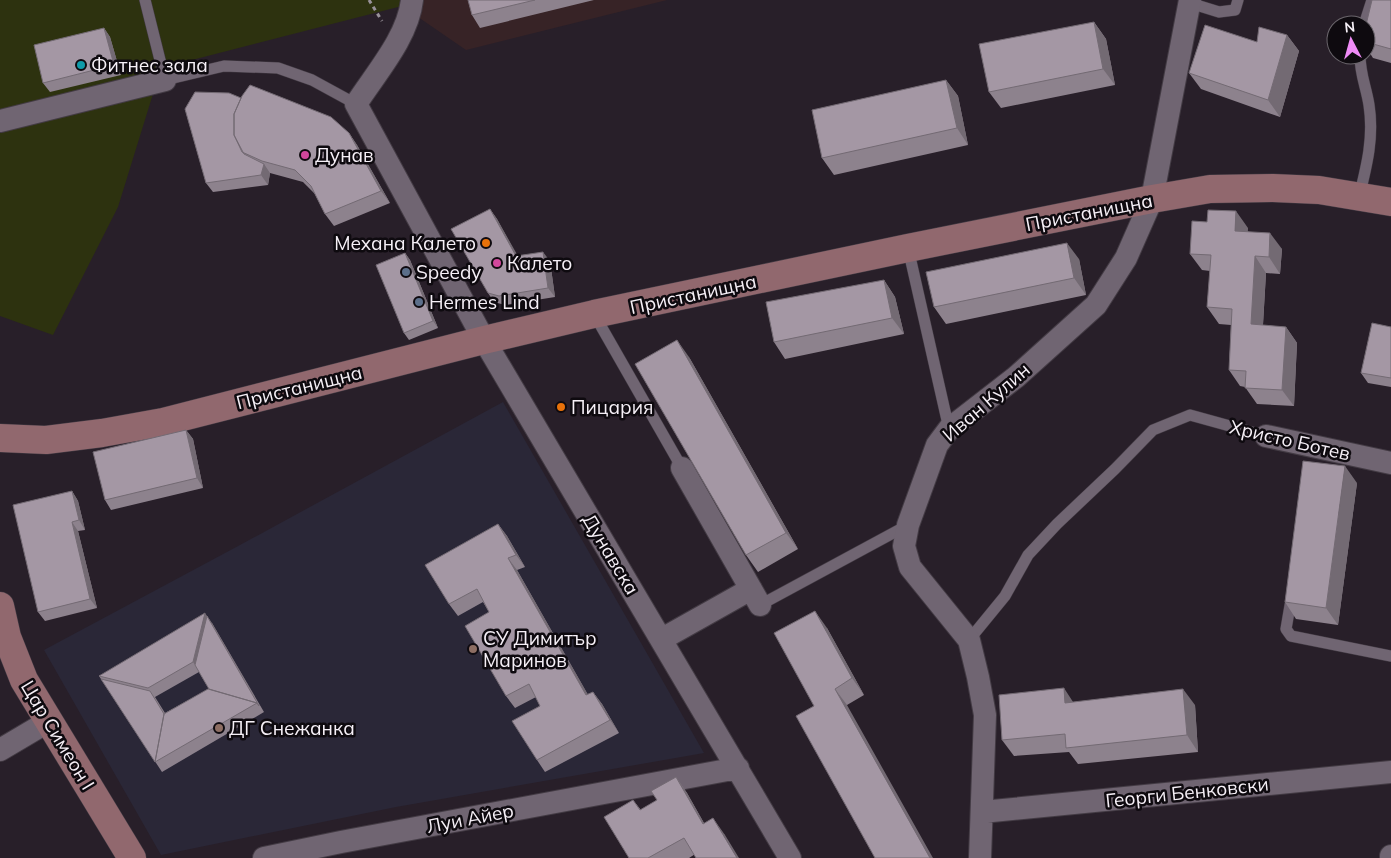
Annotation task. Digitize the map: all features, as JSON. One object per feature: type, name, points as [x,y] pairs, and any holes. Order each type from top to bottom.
[{"type":"main road","name":"Пристанищна","points":[[0,438],[46,440],[163,422],[484,340],[594,314],[908,248],[1210,189],[1273,188],[1319,190],[1391,202]]},
{"type":"main road","name":"Цар Симеон I","points":[[0,606],[7,637],[24,680],[132,858]]},
{"type":"street","points":[[356,104],[405,30],[412,0]]},
{"type":"street","name":"Иван Кулин","points":[[980,858],[986,715],[969,640],[910,567],[904,546],[908,525],[937,445],[949,429],[1016,377],[1096,305],[1126,258],[1152,199],[1190,2]]},
{"type":"street","points":[[0,121],[165,80]]},
{"type":"street","name":"Дунавска","points":[[356,104],[484,340],[790,858]]},
{"type":"street","name":"Христо Ботев","points":[[1266,436],[1391,463]]},
{"type":"street","points":[[662,639],[755,597],[682,468]]},
{"type":"street","points":[[0,750],[49,721]]},
{"type":"street","name":"Луи Айер","points":[[264,858],[344,850],[677,779],[738,768]]},
{"type":"street","name":"Георги Бенковски","points":[[982,812],[1391,772]]},
{"type":"lane","points":[[145,0],[165,80],[224,66],[278,68],[312,80],[356,104]]},
{"type":"lane","points":[[1190,2],[1219,12],[1235,10],[1238,0]]},
{"type":"lane","points":[[1367,15],[1372,0]]},
{"type":"lane","points":[[1359,196],[1368,162],[1372,136],[1369,104],[1360,65]]},
{"type":"lane","points":[[908,248],[949,429]]},
{"type":"lane","points":[[594,314],[682,468]]},
{"type":"lane","name":"Христо Ботев","points":[[969,640],[1005,596],[1028,555],[1153,430],[1190,416],[1266,436]]},
{"type":"lane","points":[[755,597],[908,525]]},
{"type":"lane","points":[[1294,582],[1286,629],[1291,636],[1391,656]]},
{"type":"shaded area","points":[[400,0],[667,0],[466,50],[402,6]]},
{"type":"shaded area","name":"СУ Димитър Маринов","points":[[503,402],[704,753],[396,807],[161,855],[44,650]]},
{"type":"green space","points":[[0,0],[400,0],[402,6],[161,68],[118,207],[53,335],[0,316]]},
{"type":"building","points":[[468,0],[535,0],[472,15]]},
{"type":"building","points":[[1372,0],[1391,0],[1391,49],[1376,45],[1376,15],[1368,15]]},
{"type":"building","points":[[1094,22],[1103,69],[989,92],[979,44]]},
{"type":"building","points":[[1205,25],[1257,42],[1259,27],[1287,35],[1268,100],[1189,73]]},
{"type":"building","name":"Фитнес зала","points":[[104,28],[114,65],[43,83],[34,45]]},
{"type":"building","points":[[946,80],[957,128],[822,158],[812,110]]},
{"type":"building","name":"Дунав","points":[[250,85],[331,117],[349,133],[381,191],[325,214],[311,186],[295,170],[262,161],[242,152],[234,135],[234,114],[242,96]]},
{"type":"building","points":[[195,92],[229,93],[241,98],[234,114],[234,135],[244,154],[264,164],[261,175],[206,183],[185,109]]},
{"type":"building","name":"Калето","points":[[490,209],[516,256],[543,252],[548,288],[499,296],[488,293],[451,229]]},
{"type":"building","points":[[1208,210],[1236,211],[1235,231],[1270,233],[1269,257],[1255,256],[1251,324],[1286,327],[1282,390],[1245,388],[1246,371],[1229,370],[1232,309],[1207,307],[1211,255],[1190,254],[1192,221],[1207,222]]},
{"type":"building","points":[[1067,243],[1074,278],[934,307],[926,272]]},
{"type":"building","points":[[405,253],[433,321],[404,333],[376,265]]},
{"type":"building","points":[[884,280],[892,318],[774,342],[766,302]]},
{"type":"building","points":[[1372,323],[1391,327],[1391,378],[1361,373]]},
{"type":"building","points":[[677,340],[786,533],[746,555],[635,364]]},
{"type":"building","points":[[186,430],[197,478],[105,500],[93,452]]},
{"type":"building","points":[[1303,461],[1345,466],[1326,608],[1285,602]]},
{"type":"building","points":[[72,491],[79,520],[72,522],[90,599],[38,612],[13,505]]},
{"type":"building","points":[[498,524],[516,555],[508,558],[586,695],[593,692],[610,720],[537,760],[512,721],[540,706],[529,684],[506,696],[465,626],[489,612],[477,589],[449,604],[425,565]]},
{"type":"building","points":[[815,611],[852,678],[835,689],[930,858],[875,858],[796,716],[814,706],[774,633]]},
{"type":"building","points":[[205,613],[193,662],[148,688],[99,676]]},
{"type":"building","points":[[207,616],[259,706],[257,703],[209,689],[195,665]]},
{"type":"building","points":[[101,679],[150,691],[164,714],[155,762]]},
{"type":"building","points":[[1064,688],[1065,703],[1183,689],[1187,735],[1066,748],[1065,734],[1002,740],[999,695]]},
{"type":"building","points":[[208,689],[257,703],[155,762],[164,714]]},
{"type":"building","points":[[676,777],[703,824],[713,818],[737,858],[696,858],[684,838],[648,858],[629,858],[604,817],[633,800],[640,810],[657,800],[651,791]]},
{"type":"place","name":"Фитнес зала","points":[[81,65]]},
{"type":"place","name":"Дунав","points":[[305,155]]},
{"type":"place","name":"Механа Калето","points":[[486,243]]},
{"type":"place","name":"Калето","points":[[497,263]]},
{"type":"place","name":"Speedy","points":[[406,272]]},
{"type":"place","name":"Hermes Lind","points":[[419,302]]},
{"type":"place","name":"Пицария","points":[[561,407]]},
{"type":"place","name":"СУ Димитър Маринов","points":[[473,649]]},
{"type":"place","name":"ДГ Снежанка","points":[[219,728]]}]
